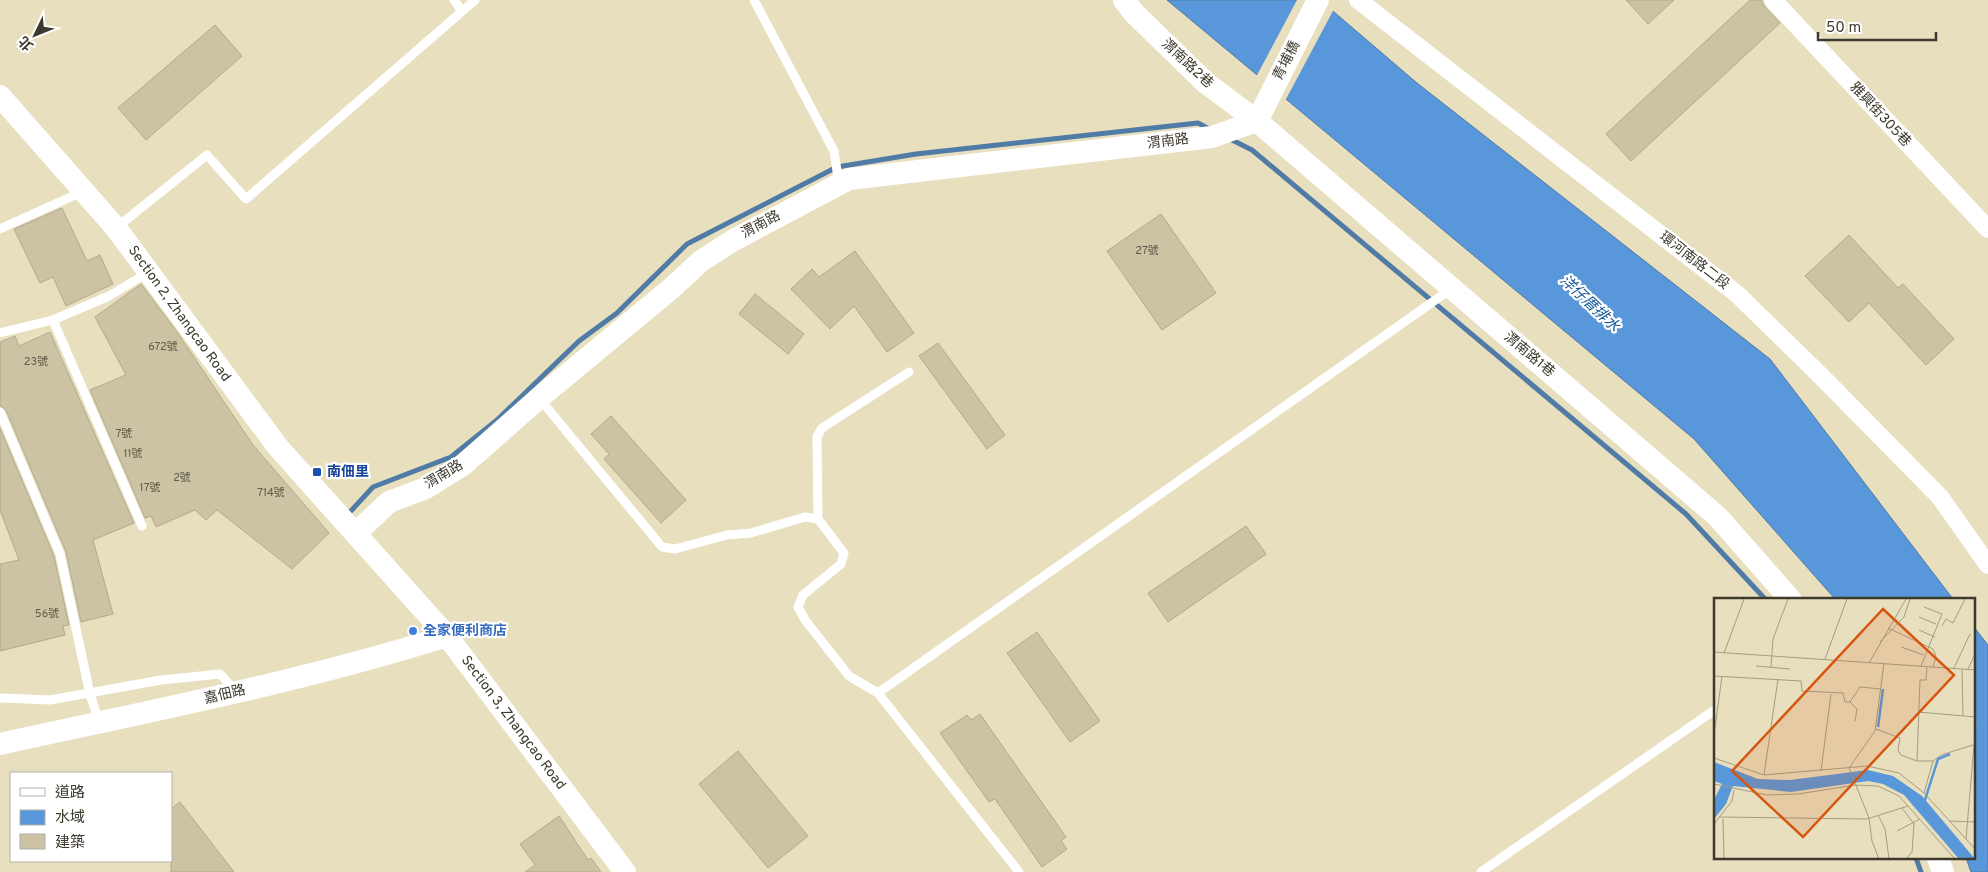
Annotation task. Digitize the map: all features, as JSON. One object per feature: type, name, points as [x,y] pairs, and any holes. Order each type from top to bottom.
[{"type":"street","name":"渭南路2巷","points":[[1124,0],[1134,13],[1206,83],[1257,121]]},
{"type":"street","name":"青埔橋","points":[[1257,121],[1318,0]]},
{"type":"street","name":"環河南路二段","points":[[1358,0],[1737,294],[1940,497],[1988,566]]},
{"type":"street","name":"雅興街305巷","points":[[1773,0],[1988,229]]},
{"type":"street","name":"Section 2, Zhangcao Road","points":[[0,96],[116,228],[277,446],[356,533]]},
{"type":"street","name":"渭南路","points":[[356,533],[389,502],[426,488],[463,465],[539,398],[673,287],[701,261],[732,241],[850,179],[1212,137],[1257,121]]},
{"type":"street","name":"渭南路1巷","points":[[1257,121],[1718,517],[1789,598]]},
{"type":"street","name":"Section 3, Zhangcao Road","points":[[356,533],[447,636],[625,872]]},
{"type":"street","name":"嘉佃路","points":[[0,744],[237,692],[377,658],[447,636]]},
{"type":"street","points":[[1939,860],[1943,872]]},
{"type":"lane","points":[[454,0],[462,11]]},
{"type":"lane","points":[[116,228],[207,155],[246,199],[475,0]]},
{"type":"lane","points":[[754,0],[834,151],[839,185]]},
{"type":"lane","points":[[0,229],[84,191]]},
{"type":"lane","points":[[0,333],[52,320],[109,296],[149,272]]},
{"type":"lane","points":[[878,693],[1451,289]]},
{"type":"lane","points":[[52,320],[142,526]]},
{"type":"lane","points":[[909,372],[822,428],[817,438],[818,519],[844,553],[841,564],[803,595],[798,608],[848,676],[878,693],[1019,872]]},
{"type":"lane","points":[[539,398],[662,547],[675,549],[727,536],[751,533],[805,517],[818,519]]},
{"type":"lane","points":[[0,412],[60,554],[90,694],[100,722]]},
{"type":"lane","points":[[0,698],[50,700],[160,680],[220,674],[237,692]]},
{"type":"lane","points":[[1481,872],[1714,710]]},
{"type":"water","name":"洋仔厝排水","points":[[1167,0],[1320,0],[1417,83],[1770,359],[1952,598],[1834,598],[1694,439]]},
{"type":"water","points":[[1976,630],[1988,645],[1988,872],[1971,872],[1967,860],[1976,860]]},
{"type":"pier","points":[[1297,0],[1317,0],[1334,9],[1285,101],[1256,77]]},
{"type":"building","points":[[1626,0],[1674,0],[1648,24]]},
{"type":"building","points":[[1750,0],[1761,0],[1780,23],[1631,161],[1606,134]]},
{"type":"building","points":[[215,25],[242,56],[146,140],[118,108]]},
{"type":"building","points":[[62,208],[87,261],[100,255],[113,284],[66,306],[53,277],[40,283],[14,229]]},
{"type":"building","points":[[1161,214],[1216,293],[1162,330],[1107,251]]},
{"type":"building","points":[[1849,235],[1898,288],[1903,284],[1954,339],[1926,365],[1869,303],[1849,322],[1805,276]]},
{"type":"building","points":[[855,251],[914,333],[887,352],[854,306],[830,329],[791,289],[812,269],[819,277]]},
{"type":"building","points":[[141,284],[177,332],[253,445],[329,533],[292,569],[217,510],[206,520],[195,510],[156,527],[151,516],[145,518],[90,390],[126,375],[95,317]]},
{"type":"building","points":[[755,294],[804,334],[788,354],[739,314]]},
{"type":"building","points":[[50,332],[134,523],[93,540],[113,614],[81,622],[66,552],[6,410],[0,406],[0,342],[15,336],[19,346]]},
{"type":"building","points":[[938,343],[1005,435],[987,449],[919,356]]},
{"type":"building","points":[[611,416],[686,500],[661,523],[604,459],[609,454],[591,434]]},
{"type":"building","points":[[0,428],[54,556],[69,625],[63,626],[65,635],[0,651],[0,564],[19,560],[0,510]]},
{"type":"building","points":[[1246,526],[1266,554],[1168,622],[1148,593]]},
{"type":"building","points":[[1037,632],[1100,721],[1070,742],[1007,653]]},
{"type":"building","points":[[980,714],[1066,837],[1061,841],[1067,849],[1042,867],[995,799],[989,802],[940,733],[967,715],[971,720]]},
{"type":"building","points":[[738,751],[808,836],[768,868],[699,784]]},
{"type":"building","points":[[180,802],[234,872],[171,872],[172,808]]},
{"type":"building","points":[[559,816],[588,860],[591,858],[601,872],[525,872],[535,865],[520,844]]},
{"type":"waterway","points":[[349,513],[373,487],[451,457],[497,420],[579,341],[617,313],[687,244],[837,167],[916,154],[1198,123],[1209,129]]},
{"type":"waterway","points":[[1228,138],[1252,150],[1686,514],[1764,598]]},
{"type":"waterway","points":[[1917,860],[1921,872]]},
{"type":"place","name":"南佃里","points":[[317,472]]},
{"type":"place","name":"全家便利商店","points":[[413,631]]}]
